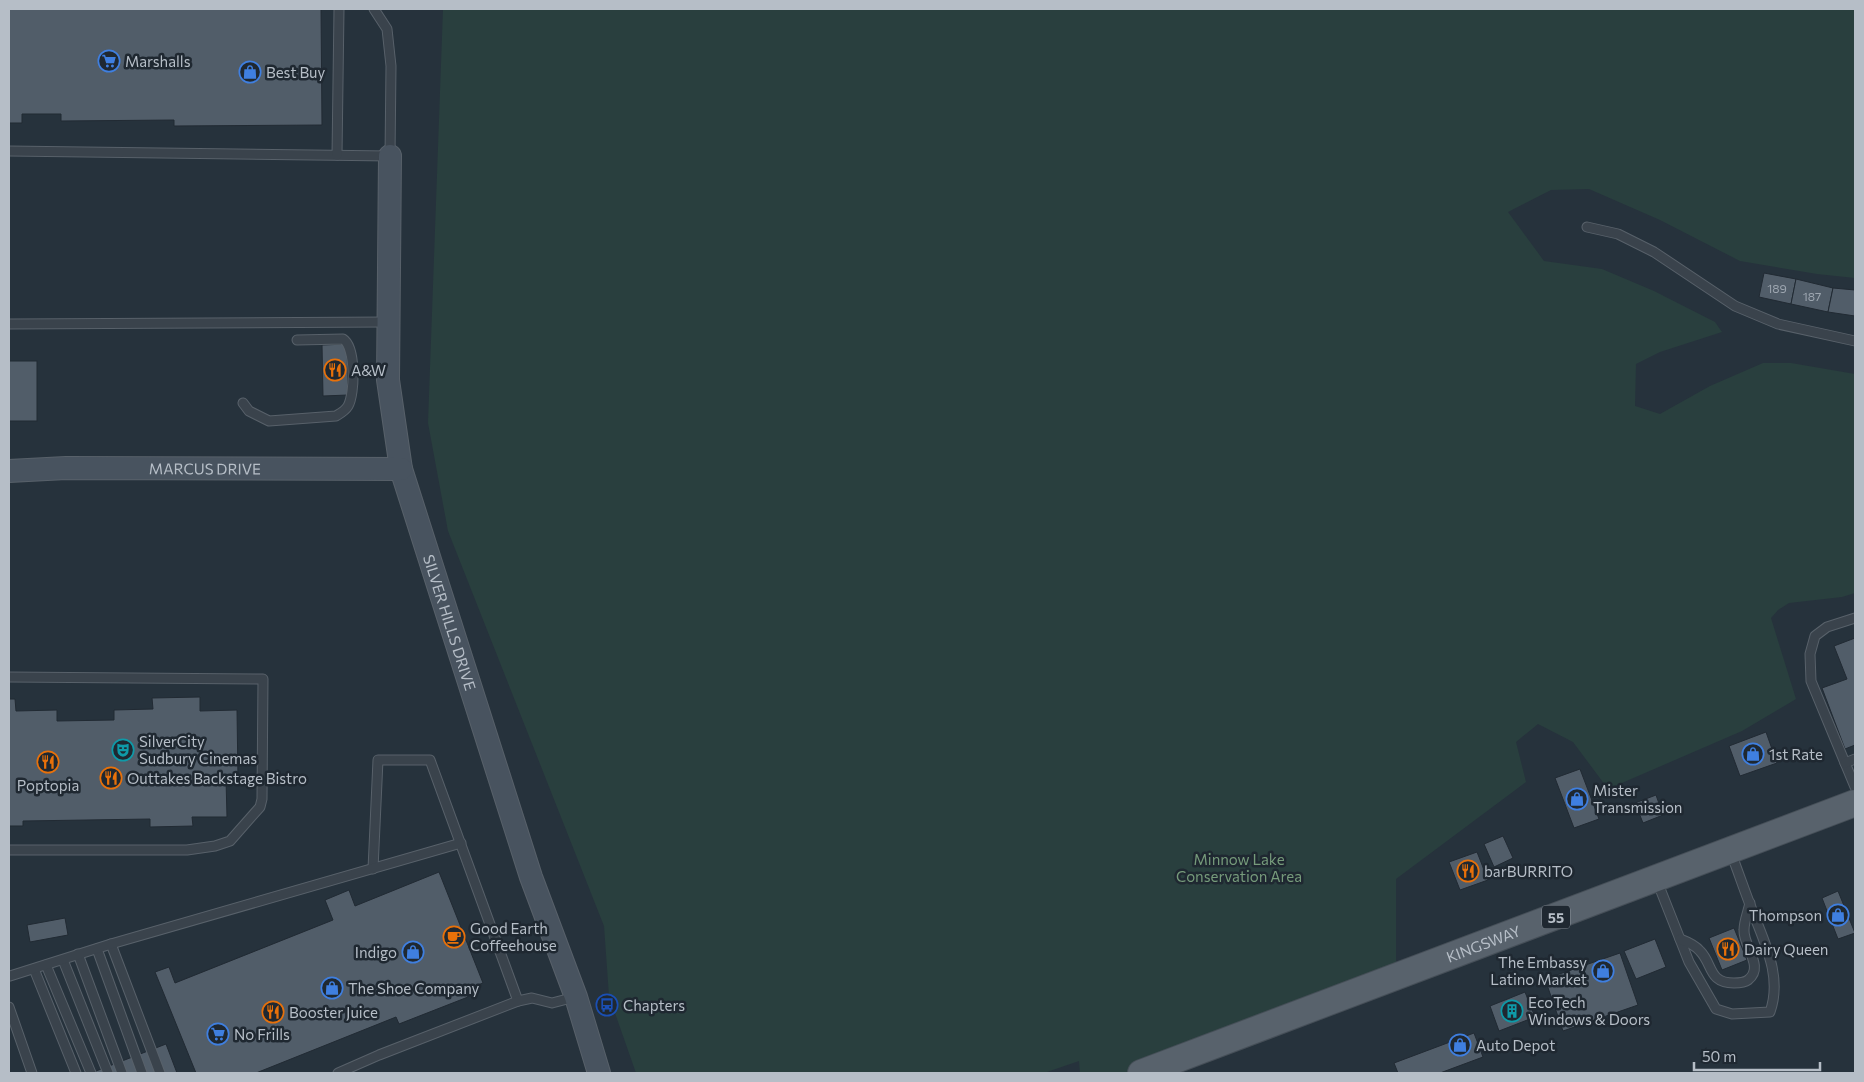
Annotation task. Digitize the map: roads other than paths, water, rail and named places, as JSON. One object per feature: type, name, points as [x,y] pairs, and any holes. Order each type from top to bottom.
[{"type":"main road","name":"KINGSWAY","points":[[1141,1073],[1855,803]]},
{"type":"street","name":"SILVER HILLS DRIVE","points":[[390,156],[387,322],[388,380],[401,469],[531,877],[576,997],[599,1073]]},
{"type":"street","name":"MARCUS DRIVE","points":[[9,471],[66,468],[401,469]]},
{"type":"lane","points":[[337,155],[339,9]]},
{"type":"lane","points":[[9,151],[390,156],[391,66],[387,29],[374,9]]},
{"type":"lane","points":[[1587,227],[1618,234],[1654,252],[1735,306],[1778,324],[1855,341]]},
{"type":"lane","points":[[9,324],[387,322]]},
{"type":"lane","points":[[244,404],[249,411],[269,421],[336,416],[344,412],[349,404],[353,370],[351,349],[348,342],[343,339],[297,340]]},
{"type":"lane","points":[[1855,618],[1827,626],[1815,636],[1810,654],[1811,681],[1855,787]]},
{"type":"lane","points":[[9,677],[264,679],[262,799],[260,807],[230,841],[215,846],[187,850],[9,850]]},
{"type":"lane","points":[[1845,763],[1855,759]]},
{"type":"lane","points":[[373,869],[378,760],[430,760],[518,1001]]},
{"type":"lane","points":[[9,978],[34,968],[111,944],[461,843]]},
{"type":"lane","points":[[1656,878],[1689,962],[1716,1009],[1732,1014],[1770,1012],[1774,999],[1771,961],[1730,851]]},
{"type":"lane","points":[[1680,939],[1692,944],[1702,952],[1716,979],[1727,984],[1746,982],[1754,975],[1756,968],[1743,931],[1750,903]]},
{"type":"lane","points":[[111,944],[160,1073]]},
{"type":"lane","points":[[97,949],[142,1073]]},
{"type":"lane","points":[[78,954],[122,1073]]},
{"type":"lane","points":[[63,960],[108,1073]]},
{"type":"lane","points":[[46,965],[90,1073]]},
{"type":"lane","points":[[34,968],[76,1073]]},
{"type":"lane","points":[[338,1073],[518,1001],[532,998],[552,1003],[576,997]]},
{"type":"lane","points":[[9,1007],[32,1073]]},
{"type":"place","name":"Marshalls","points":[[109,61]]},
{"type":"place","name":"Best Buy","points":[[250,72]]},
{"type":"place","name":"A&W","points":[[335,370]]},
{"type":"place","name":"SilverCity Sudbury Cinemas","points":[[123,750]]},
{"type":"place","name":"1st Rate","points":[[1753,754]]},
{"type":"place","name":"Poptopia","points":[[48,762]]},
{"type":"place","name":"Outtakes Backstage Bistro","points":[[111,778]]},
{"type":"place","name":"Mister Transmission","points":[[1577,799]]},
{"type":"place","name":"barBURRITO","points":[[1468,871]]},
{"type":"place","name":"Thompson","points":[[1838,915]]},
{"type":"place","name":"Good Earth Coffeehouse","points":[[454,937]]},
{"type":"place","name":"Dairy Queen","points":[[1728,949]]},
{"type":"place","name":"Indigo","points":[[413,952]]},
{"type":"place","name":"The Embassy Latino Market","points":[[1603,971]]},
{"type":"place","name":"The Shoe Company","points":[[332,988]]},
{"type":"place","name":"Chapters","points":[[607,1005]]},
{"type":"place","name":"EcoTech Windows & Doors","points":[[1512,1011]]},
{"type":"place","name":"Booster Juice","points":[[273,1012]]},
{"type":"place","name":"No Frills","points":[[218,1034]]},
{"type":"place","name":"Auto Depot","points":[[1460,1045]]},
{"type":"park label","name":"Minnow Lake Conservation Area","points":[[1239,868]]}]
